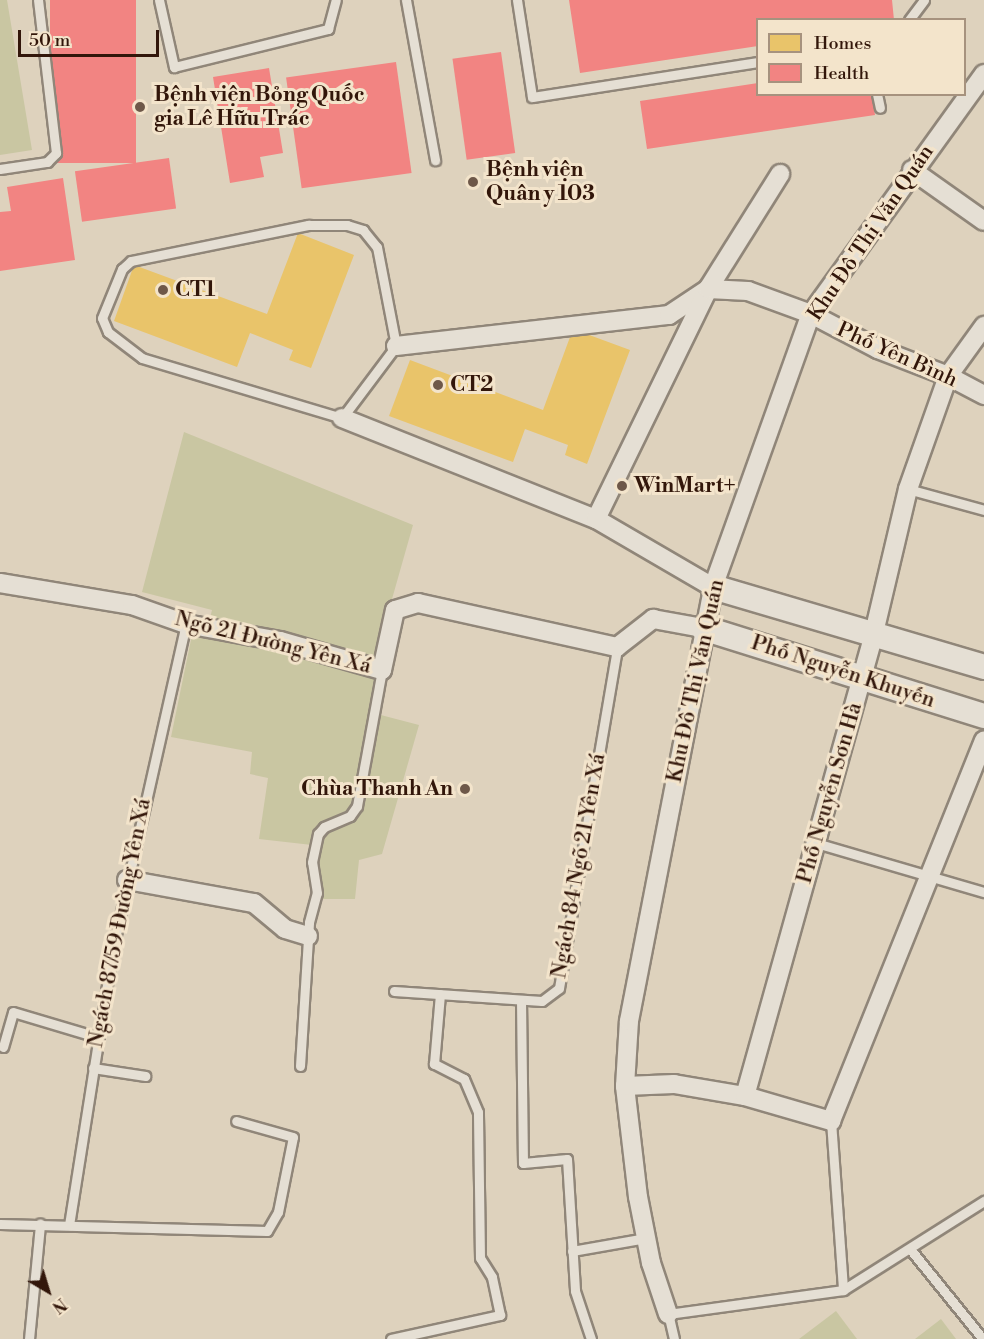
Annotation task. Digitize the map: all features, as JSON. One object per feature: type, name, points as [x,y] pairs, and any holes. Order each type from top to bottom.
[{"type":"street","name":"Khu Đô Thị Văn Quán","points":[[668,1314],[646,1238],[625,1086],[629,1021],[703,628],[713,587],[811,314],[912,170],[984,74]]},
{"type":"street","points":[[912,170],[984,222]]},
{"type":"street","points":[[596,519],[708,290],[780,174]]},
{"type":"street","points":[[396,346],[669,315],[708,290]]},
{"type":"street","name":"Phố Yên Bình","points":[[708,290],[748,291],[811,314],[878,349],[948,376],[984,395]]},
{"type":"street","name":"Phố Nguyễn Sơn Hà","points":[[745,1096],[873,637],[908,489],[948,376],[984,326]]},
{"type":"street","points":[[342,418],[596,519],[713,587]]},
{"type":"street","name":"Ngõ 21 Đường Yên Xá","points":[[0,583],[132,605],[186,624],[280,641],[382,670],[395,610],[418,603],[617,647]]},
{"type":"street","name":"Phố Nguyễn Khuyến","points":[[713,587],[873,637],[984,667]]},
{"type":"street","points":[[617,647],[653,619],[703,628]]},
{"type":"street","name":"Phố Nguyễn Khuyến","points":[[703,628],[984,716]]},
{"type":"street","points":[[625,1086],[674,1084],[745,1096],[831,1121],[933,876],[984,741]]},
{"type":"street","points":[[127,880],[254,903],[285,929],[308,936]]},
{"type":"lane","points":[[0,170],[46,162],[56,153],[38,0]]},
{"type":"lane","points":[[159,0],[174,67],[328,29],[336,0]]},
{"type":"lane","points":[[406,0],[435,159]]},
{"type":"lane","points":[[518,0],[532,97],[756,62]]},
{"type":"lane","points":[[910,18],[924,0]]},
{"type":"lane","points":[[877,96],[880,108]]},
{"type":"lane","points":[[308,225],[347,225],[363,230],[377,247],[396,346],[342,418],[142,357],[122,346],[108,332],[102,318],[122,269],[142,256],[308,225]]},
{"type":"lane","points":[[908,489],[984,510]]},
{"type":"lane","name":"Ngách 87/59 Đường Yên Xá","points":[[69,1225],[97,1037],[127,880],[186,624]]},
{"type":"lane","name":"Ngách 84 Ngõ 21 Yên Xá","points":[[394,991],[542,1001],[559,988],[617,647]]},
{"type":"lane","points":[[300,1066],[308,936],[317,893],[312,862],[318,834],[324,827],[350,816],[357,806],[382,670]]},
{"type":"lane","points":[[816,843],[984,892]]},
{"type":"lane","points":[[391,1339],[500,1315],[492,1276],[480,1258],[478,1112],[464,1080],[434,1064],[440,994]]},
{"type":"lane","points":[[521,1000],[523,1163],[567,1159],[575,1291],[591,1339]]},
{"type":"lane","points":[[3,1047],[13,1012],[97,1037]]},
{"type":"lane","points":[[93,1068],[145,1076]]},
{"type":"lane","points":[[0,1224],[267,1231],[278,1212],[293,1137],[236,1121]]},
{"type":"lane","points":[[831,1121],[843,1290]]},
{"type":"lane","points":[[674,1339],[668,1314],[843,1290],[984,1201]]},
{"type":"lane","points":[[29,1339],[40,1224]]},
{"type":"lane","points":[[572,1251],[646,1238]]},
{"type":"lane","points":[[910,1249],[983,1339]]},
{"type":"shaded area","points":[[0,0],[7,0],[32,150],[0,155]]},
{"type":"shaded area","points":[[184,432],[413,525],[375,659],[248,624],[209,622],[212,610],[142,592]]},
{"type":"shaded area","points":[[193,630],[297,653],[375,677],[377,714],[419,725],[382,854],[359,860],[355,899],[319,899],[318,865],[312,845],[259,839],[268,778],[250,774],[252,752],[171,737]]},
{"type":"shaded area","points":[[836,1311],[857,1339],[799,1339]]},
{"type":"shaded area","points":[[941,1319],[956,1339],[915,1339]]},
{"type":"building: Homes","name":"CT1","points":[[298,233],[354,255],[311,368],[289,360],[293,350],[250,333],[237,367],[114,321],[134,265],[267,314]]},
{"type":"building: Homes","name":"CT2","points":[[573,329],[630,350],[587,464],[565,455],[568,445],[525,429],[513,462],[389,416],[410,360],[543,410]]},
{"type":"building: Health","points":[[50,0],[136,0],[136,163],[50,163]]},
{"type":"building: Health","points":[[569,0],[892,0],[894,18],[756,18],[756,46],[580,73]]},
{"type":"building: Health","points":[[501,52],[515,153],[467,160],[452,59]]},
{"type":"building: Health","points":[[396,62],[412,173],[302,188],[286,77]]},
{"type":"building: Health","points":[[269,68],[283,153],[260,157],[264,177],[230,183],[213,77]]},
{"type":"building: Health","points":[[756,83],[756,96],[872,96],[875,115],[647,149],[640,101]]},
{"type":"building: Health","points":[[169,158],[176,209],[82,222],[75,171]]},
{"type":"building: Health","points":[[63,178],[75,260],[0,271],[0,212],[11,211],[7,187]]},
{"type":"place","name":"Bệnh viện Bỏng Quốc gia Lê Hữu Trác","points":[[140,107]]},
{"type":"place","name":"Bệnh viện Quân y 103","points":[[473,182]]},
{"type":"place","name":"CT1","points":[[163,290]]},
{"type":"place","name":"CT2","points":[[438,385]]},
{"type":"place","name":"WinMart+","points":[[622,486]]},
{"type":"place","name":"Chùa Thanh An","points":[[465,789]]}]
